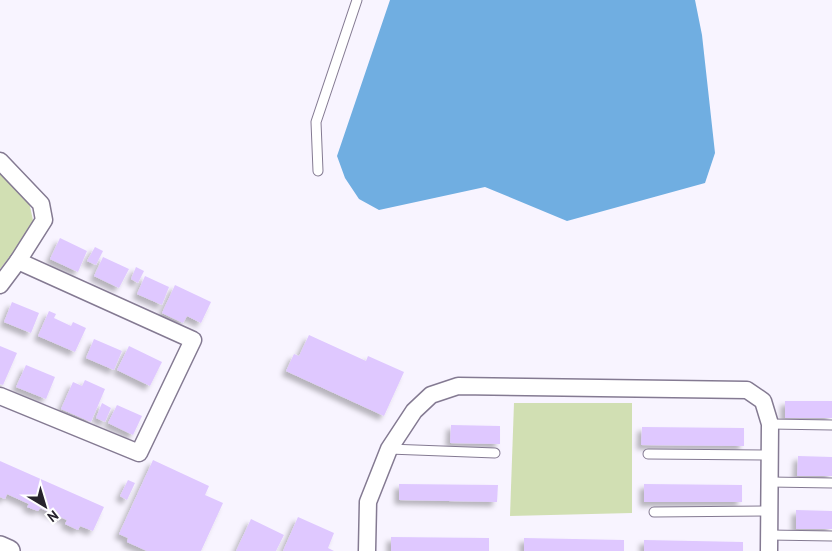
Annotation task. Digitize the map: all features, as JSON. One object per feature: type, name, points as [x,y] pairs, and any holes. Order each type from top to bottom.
[{"type":"street","points":[[0,161],[41,204],[44,220],[0,285]]},
{"type":"street","points":[[0,396],[139,453],[193,340],[18,261]]},
{"type":"street","points":[[367,551],[368,502],[389,449],[414,411],[426,400],[432,395],[458,386],[747,390],[763,401],[770,424],[769,543]]},
{"type":"street","points":[[0,547],[8,551]]},
{"type":"lane","points":[[318,170],[316,122],[357,0]]},
{"type":"lane","points":[[770,424],[832,426]]},
{"type":"lane","points":[[389,449],[495,453]]},
{"type":"lane","points":[[648,454],[770,456]]},
{"type":"lane","points":[[770,482],[832,483]]},
{"type":"lane","points":[[654,512],[770,511]]},
{"type":"lane","points":[[769,543],[832,536]]},
{"type":"green space","points":[[0,169],[28,197],[34,225],[0,269]]},
{"type":"green space","points":[[514,403],[632,403],[632,513],[510,516]]},
{"type":"water","points":[[390,0],[695,0],[702,35],[715,153],[705,183],[567,221],[485,187],[379,210],[359,199],[345,178],[337,156]]},
{"type":"building","points":[[60,238],[87,251],[78,272],[50,259]]},
{"type":"building","points":[[95,247],[103,251],[96,265],[87,261]]},
{"type":"building","points":[[103,257],[129,269],[119,288],[94,276]]},
{"type":"building","points":[[136,267],[144,271],[138,283],[131,279]]},
{"type":"building","points":[[145,276],[169,287],[162,305],[137,294]]},
{"type":"building","points":[[175,285],[211,302],[201,323],[187,316],[183,323],[162,313]]},
{"type":"building","points":[[12,302],[39,313],[31,333],[4,322]]},
{"type":"building","points":[[49,311],[56,314],[54,318],[71,326],[73,322],[86,328],[75,352],[38,336]]},
{"type":"building","points":[[309,335],[366,361],[368,356],[404,372],[384,416],[286,371],[294,354],[299,356]]},
{"type":"building","points":[[94,339],[122,351],[114,370],[86,358]]},
{"type":"building","points":[[0,346],[17,353],[3,385],[0,384]]},
{"type":"building","points":[[129,346],[162,362],[150,386],[117,370]]},
{"type":"building","points":[[26,365],[55,377],[46,399],[16,387]]},
{"type":"building","points":[[85,380],[105,389],[91,422],[61,409],[73,382],[82,386]]},
{"type":"building","points":[[785,401],[832,401],[832,418],[785,418]]},
{"type":"building","points":[[102,403],[111,408],[105,422],[96,418]]},
{"type":"building","points":[[117,405],[142,416],[133,435],[108,423]]},
{"type":"building","points":[[451,425],[500,426],[500,444],[450,443]]},
{"type":"building","points":[[642,427],[744,428],[744,446],[641,445]]},
{"type":"building","points":[[798,456],[832,457],[832,476],[797,476]]},
{"type":"building","points":[[153,460],[209,486],[205,495],[223,503],[201,551],[147,551],[127,542],[128,538],[119,534]]},
{"type":"building","points":[[0,461],[104,507],[93,531],[80,526],[78,530],[65,524],[67,520],[40,508],[38,511],[27,507],[29,504],[7,494],[5,499],[0,497]]},
{"type":"building","points":[[128,480],[135,483],[127,500],[120,496]]},
{"type":"building","points":[[399,484],[498,485],[497,502],[399,500]]},
{"type":"building","points":[[644,484],[742,485],[742,502],[644,502]]},
{"type":"building","points":[[796,510],[832,511],[832,529],[796,529]]},
{"type":"building","points":[[298,517],[334,533],[328,548],[334,551],[283,551]]},
{"type":"building","points":[[251,519],[284,535],[276,551],[236,551]]},
{"type":"building","points":[[391,537],[489,538],[489,551],[391,551]]},
{"type":"building","points":[[524,538],[624,540],[624,551],[524,551]]},
{"type":"building","points":[[644,540],[743,542],[743,551],[644,551]]}]
